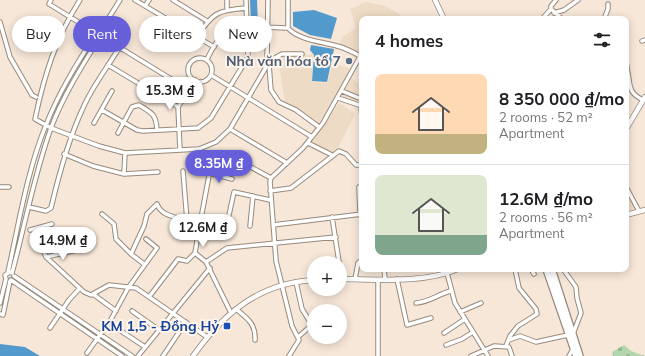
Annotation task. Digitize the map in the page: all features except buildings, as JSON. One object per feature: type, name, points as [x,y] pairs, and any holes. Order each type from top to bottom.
[{"type":"highway","points":[[547,272],[570,335],[575,342],[580,356]]},
{"type":"highway","points":[[553,272],[576,356]]},
{"type":"main road","points":[[435,0],[443,16]]},
{"type":"main road","points":[[629,124],[644,98]]},
{"type":"main road","points":[[629,214],[645,210]]},
{"type":"main road","points":[[347,279],[385,280],[447,273]]},
{"type":"main road","points":[[193,356],[207,337],[231,313],[254,296],[281,284],[307,281]]},
{"type":"street","points":[[51,0],[49,4],[73,19]]},
{"type":"street","points":[[80,0],[69,17],[53,50],[40,92],[35,119],[51,128],[111,150],[125,153],[199,149],[210,146],[230,129],[249,99],[265,69],[268,61],[268,52]]},
{"type":"street","points":[[110,16],[120,0]]},
{"type":"street","points":[[135,0],[162,16]]},
{"type":"street","points":[[145,6],[149,0]]},
{"type":"street","points":[[173,0],[207,21],[227,9],[246,8]]},
{"type":"street","points":[[179,4],[183,0]]},
{"type":"street","points":[[227,0],[227,9]]},
{"type":"street","points":[[246,0],[246,16]]},
{"type":"street","points":[[268,0],[268,16]]},
{"type":"street","points":[[288,0],[288,28]]},
{"type":"street","points":[[545,16],[556,0]]},
{"type":"street","points":[[554,13],[562,11],[578,0]]},
{"type":"street","points":[[605,16],[608,4]]},
{"type":"street","points":[[551,9],[558,16]]},
{"type":"street","points":[[0,22],[10,57],[32,95],[36,97]]},
{"type":"street","points":[[272,28],[288,28],[292,32],[318,42],[337,46],[359,53]]},
{"type":"street","points":[[206,42],[214,47],[207,60]]},
{"type":"street","points":[[11,274],[36,153],[46,125],[71,74],[86,52]]},
{"type":"street","points":[[0,302],[11,274],[42,154],[51,128],[89,52]]},
{"type":"street","points":[[29,207],[46,211],[51,208],[64,154],[71,135],[83,107],[116,52]]},
{"type":"street","points":[[125,52],[189,90]]},
{"type":"street","points":[[102,110],[138,130],[178,130],[198,128],[206,124],[211,118],[248,57],[248,52]]},
{"type":"street","points":[[302,54],[282,54],[271,60],[269,65],[271,90],[279,102],[296,110],[319,127]]},
{"type":"street","points":[[196,58],[207,60],[212,68],[211,76],[202,82],[195,80],[189,74],[190,63],[196,58]]},
{"type":"street","points":[[289,356],[298,342],[298,337],[292,326],[281,284],[274,245],[270,200],[271,178],[308,143],[338,98],[359,58]]},
{"type":"street","points":[[108,65],[178,108]]},
{"type":"street","points":[[211,76],[312,137]]},
{"type":"street","points":[[180,150],[178,108],[195,80]]},
{"type":"street","points":[[629,86],[631,92],[634,95],[644,98]]},
{"type":"street","points":[[94,123],[112,91]]},
{"type":"street","points":[[342,91],[359,98]]},
{"type":"street","points":[[338,98],[359,105]]},
{"type":"street","points":[[118,133],[132,107],[139,105],[153,114],[156,119],[157,130]]},
{"type":"street","points":[[230,129],[287,164]]},
{"type":"street","points":[[308,143],[332,155]]},
{"type":"street","points":[[270,191],[291,188],[332,155],[342,151],[352,163],[359,164]]},
{"type":"street","points":[[124,174],[125,153]]},
{"type":"street","points":[[64,154],[93,166],[124,174],[158,172]]},
{"type":"street","points":[[236,159],[271,178]]},
{"type":"street","points":[[149,297],[178,258],[187,261],[195,253],[211,165]]},
{"type":"street","points":[[183,171],[187,221]]},
{"type":"street","points":[[209,173],[232,179]]},
{"type":"street","points":[[0,187],[9,187]]},
{"type":"street","points":[[358,187],[359,196]]},
{"type":"street","points":[[227,224],[234,192],[270,200]]},
{"type":"street","points":[[629,193],[639,211]]},
{"type":"street","points":[[250,226],[253,196]]},
{"type":"street","points":[[130,254],[144,226],[146,214],[157,204],[164,214],[187,221],[199,229]]},
{"type":"street","points":[[102,214],[114,224],[115,237],[130,254],[144,264]]},
{"type":"street","points":[[272,225],[359,214]]},
{"type":"street","points":[[332,217],[338,256]]},
{"type":"street","points":[[52,224],[32,229],[46,257],[80,288],[91,295],[93,294],[116,311]]},
{"type":"street","points":[[37,238],[73,230]]},
{"type":"street","points":[[206,262],[227,248],[274,245],[336,238]]},
{"type":"street","points":[[145,347],[109,323],[128,288],[157,248],[146,239]]},
{"type":"street","points":[[46,257],[77,250]]},
{"type":"street","points":[[195,253],[206,262],[210,268],[231,313]]},
{"type":"street","points":[[355,279],[359,262]]},
{"type":"street","points":[[138,356],[210,268]]},
{"type":"street","points":[[384,272],[385,280]]},
{"type":"street","points":[[506,346],[518,326],[537,314],[536,309],[518,288],[515,272]]},
{"type":"street","points":[[509,340],[520,336],[536,342],[570,335],[581,313],[576,287],[565,272]]},
{"type":"street","points":[[447,273],[451,291],[460,312],[488,356]]},
{"type":"street","points":[[122,356],[9,280],[5,275],[11,274],[132,356]]},
{"type":"street","points":[[397,279],[405,324],[409,326],[431,318]]},
{"type":"street","points":[[1,315],[9,280]]},
{"type":"street","points":[[378,280],[378,356]]},
{"type":"street","points":[[296,282],[302,309],[312,325],[298,337]]},
{"type":"street","points":[[93,294],[109,285],[136,288],[207,337]]},
{"type":"street","points":[[50,328],[80,288]]},
{"type":"street","points":[[416,303],[427,301],[441,293],[451,291]]},
{"type":"street","points":[[460,312],[481,303]]},
{"type":"street","points":[[236,309],[253,324],[256,332],[255,340]]},
{"type":"street","points":[[132,312],[158,330]]},
{"type":"street","points":[[444,333],[465,319]]},
{"type":"street","points":[[163,356],[186,322]]},
{"type":"street","points":[[88,353],[105,328]]},
{"type":"street","points":[[446,345],[462,339],[473,332]]},
{"type":"street","points":[[471,356],[494,346],[506,346],[510,348],[512,356]]},
{"type":"street","points":[[569,356],[573,349]]},
{"type":"shaded area","points":[[366,2],[385,6],[401,15],[359,16],[359,51],[356,55],[338,48],[342,37],[356,28],[350,9]]},
{"type":"shaded area","points":[[285,54],[313,55],[312,82],[327,83],[333,62],[350,69],[330,108],[318,124],[285,102],[278,60]]},
{"type":"shaded area","points":[[351,78],[359,83],[359,106],[342,97]]},
{"type":"shaded area","points":[[339,103],[355,114],[338,148],[330,154],[311,143]]},
{"type":"shaded area","points":[[629,197],[635,208],[629,211]]},
{"type":"green space","points":[[624,345],[631,351],[645,356],[613,356],[612,352]]},
{"type":"water","points":[[250,0],[257,0],[258,16],[251,16]]},
{"type":"water","points":[[314,10],[337,18],[331,39],[310,35],[293,26],[293,12]]},
{"type":"water","points":[[311,45],[334,49],[327,82],[312,81],[314,55],[310,50]]},
{"type":"water","points":[[0,344],[25,347],[40,356],[0,356]]},
{"type":"place","name":"Nhà văn hóa tổ 7","points":[[349,61]]},
{"type":"place","name":"KM 1,5 - Đồng Hỷ","points":[[227,326]]}]
